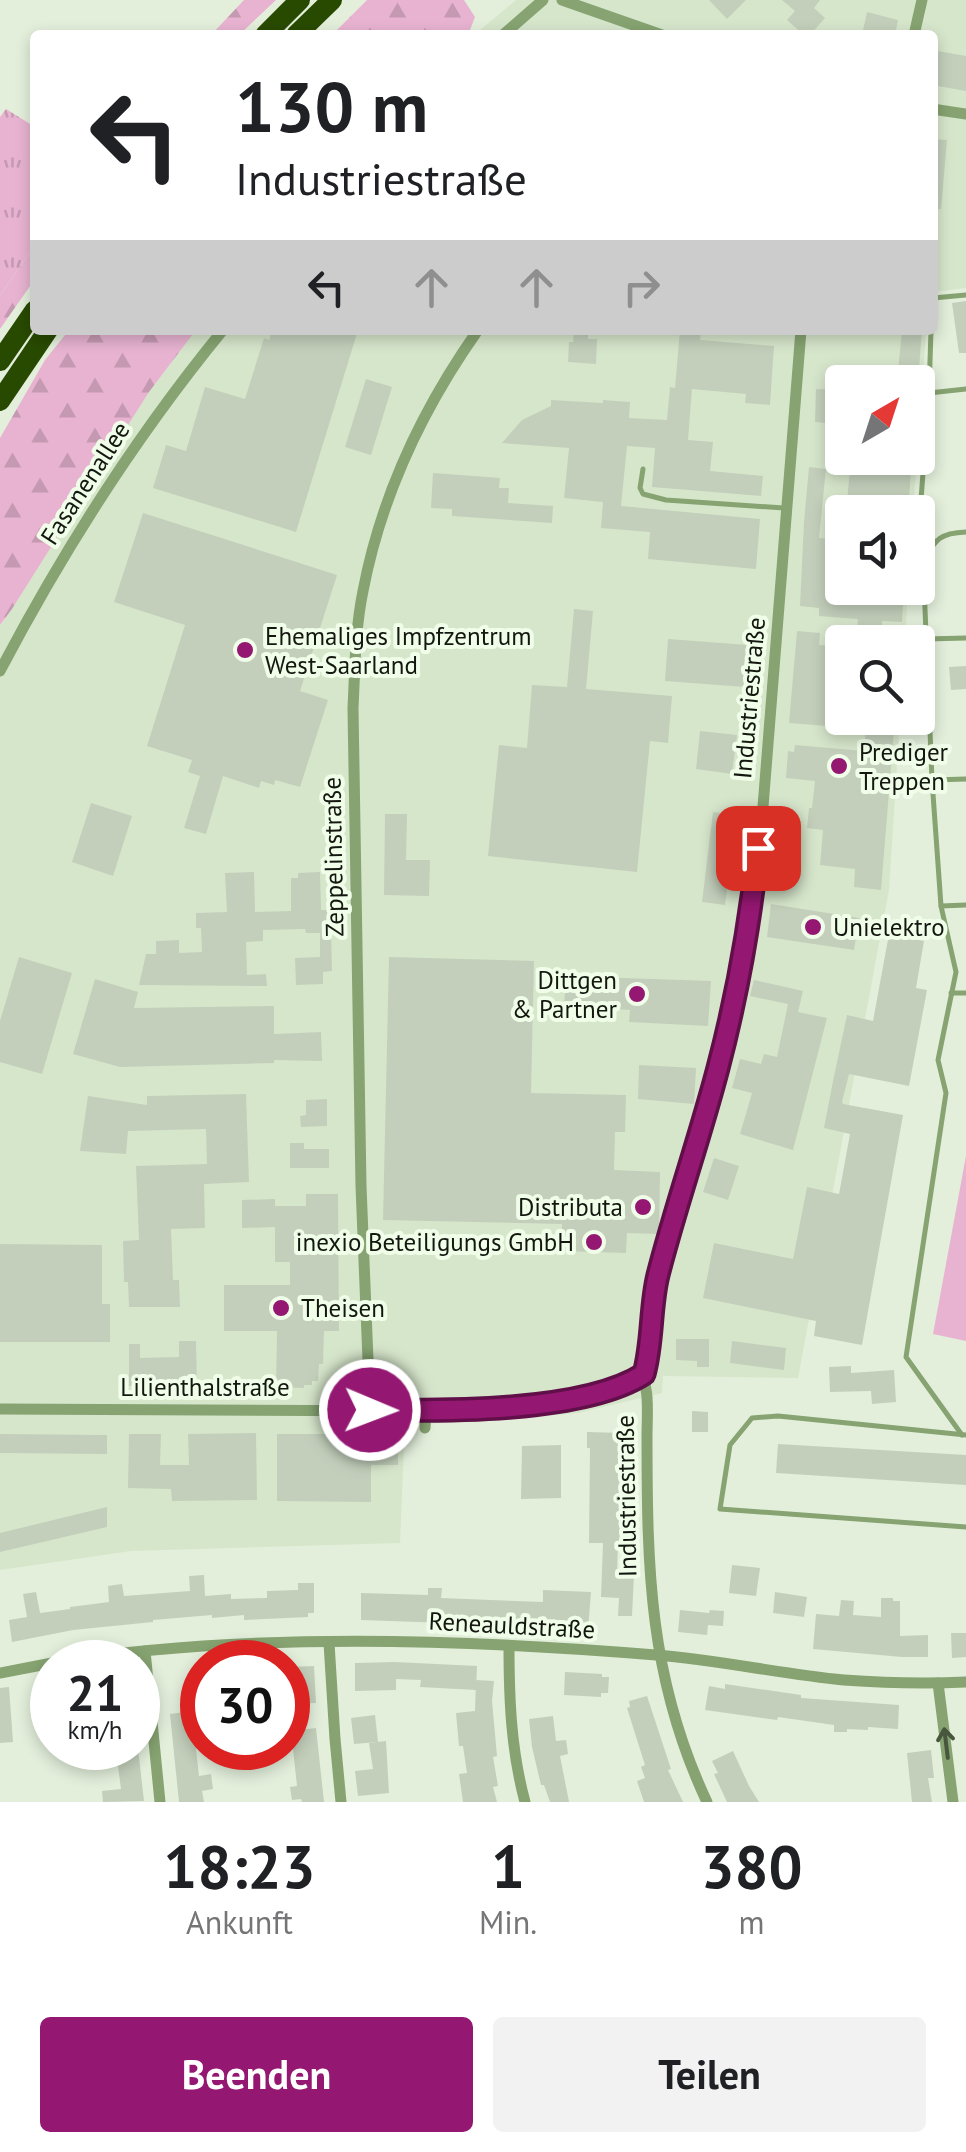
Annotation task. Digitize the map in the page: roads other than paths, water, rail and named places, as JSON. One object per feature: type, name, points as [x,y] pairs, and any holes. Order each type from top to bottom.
[{"type":"highway","points":[[271,30],[300,0]]},
{"type":"highway","points":[[301,30],[332,0]]},
{"type":"highway","points":[[0,361],[30,317]]},
{"type":"highway","points":[[0,401],[45,335]]},
{"type":"street","points":[[509,30],[543,0]]},
{"type":"street","points":[[562,0],[648,30]]},
{"type":"street","points":[[915,30],[922,0]]},
{"type":"street","points":[[938,109],[966,114]]},
{"type":"street","name":"Fasanenallee","points":[[0,671],[61,560],[97,504],[219,335]]},
{"type":"street","name":"Zeppelinstraße","points":[[370,1410],[360,1186],[356,643],[369,560],[386,506],[419,427],[475,335]]},
{"type":"street","name":"Industriestraße","points":[[707,1802],[678,1731],[660,1656],[650,1587],[648,1402],[644,1374],[657,1277],[719,1065],[746,937],[762,819],[801,335]]},
{"type":"street","name":"Lilienthalstraße","points":[[0,1409],[499,1408],[589,1394],[644,1374]]},
{"type":"street","points":[[425,1428],[426,1411]]},
{"type":"street","points":[[329,1643],[342,1802]]},
{"type":"street","name":"Reneauldstraße","points":[[160,1650],[329,1643],[509,1646],[660,1656],[844,1680],[966,1682]]},
{"type":"street","points":[[509,1646],[510,1717],[524,1802]]},
{"type":"street","name":"Reneauldstraße","points":[[0,1673],[30,1667]]},
{"type":"street","points":[[938,1683],[954,1802]]},
{"type":"street","points":[[157,1770],[160,1802]]},
{"type":"lane","points":[[938,297],[966,294]]},
{"type":"lane","points":[[930,365],[932,335]]},
{"type":"lane","points":[[935,392],[966,389]]},
{"type":"lane","points":[[643,469],[643,494],[666,500],[786,508]]},
{"type":"lane","points":[[935,541],[950,532],[966,532]]},
{"type":"lane","points":[[935,639],[966,638]]},
{"type":"lane","points":[[930,735],[941,906],[956,972],[938,1060],[946,1093],[906,1357],[964,1435]]},
{"type":"lane","points":[[932,780],[966,779]]},
{"type":"lane","points":[[941,906],[966,905]]},
{"type":"lane","points":[[951,993],[966,992]]},
{"type":"lane","points":[[964,1435],[778,1416],[752,1418],[730,1445],[720,1509],[966,1526]]},
{"type":"place","name":"Ehemaliges Impfzentrum West-Saarland","points":[[245,650]]},
{"type":"place","name":"Prediger Treppen","points":[[839,766]]},
{"type":"place","name":"Unielektro","points":[[813,927]]},
{"type":"place","name":"Dittgen & Partner","points":[[637,994]]},
{"type":"place","name":"Distributa","points":[[643,1207]]},
{"type":"place","name":"inexio Beteiligungs GmbH","points":[[594,1242]]},
{"type":"place","name":"Theisen","points":[[281,1308]]}]
